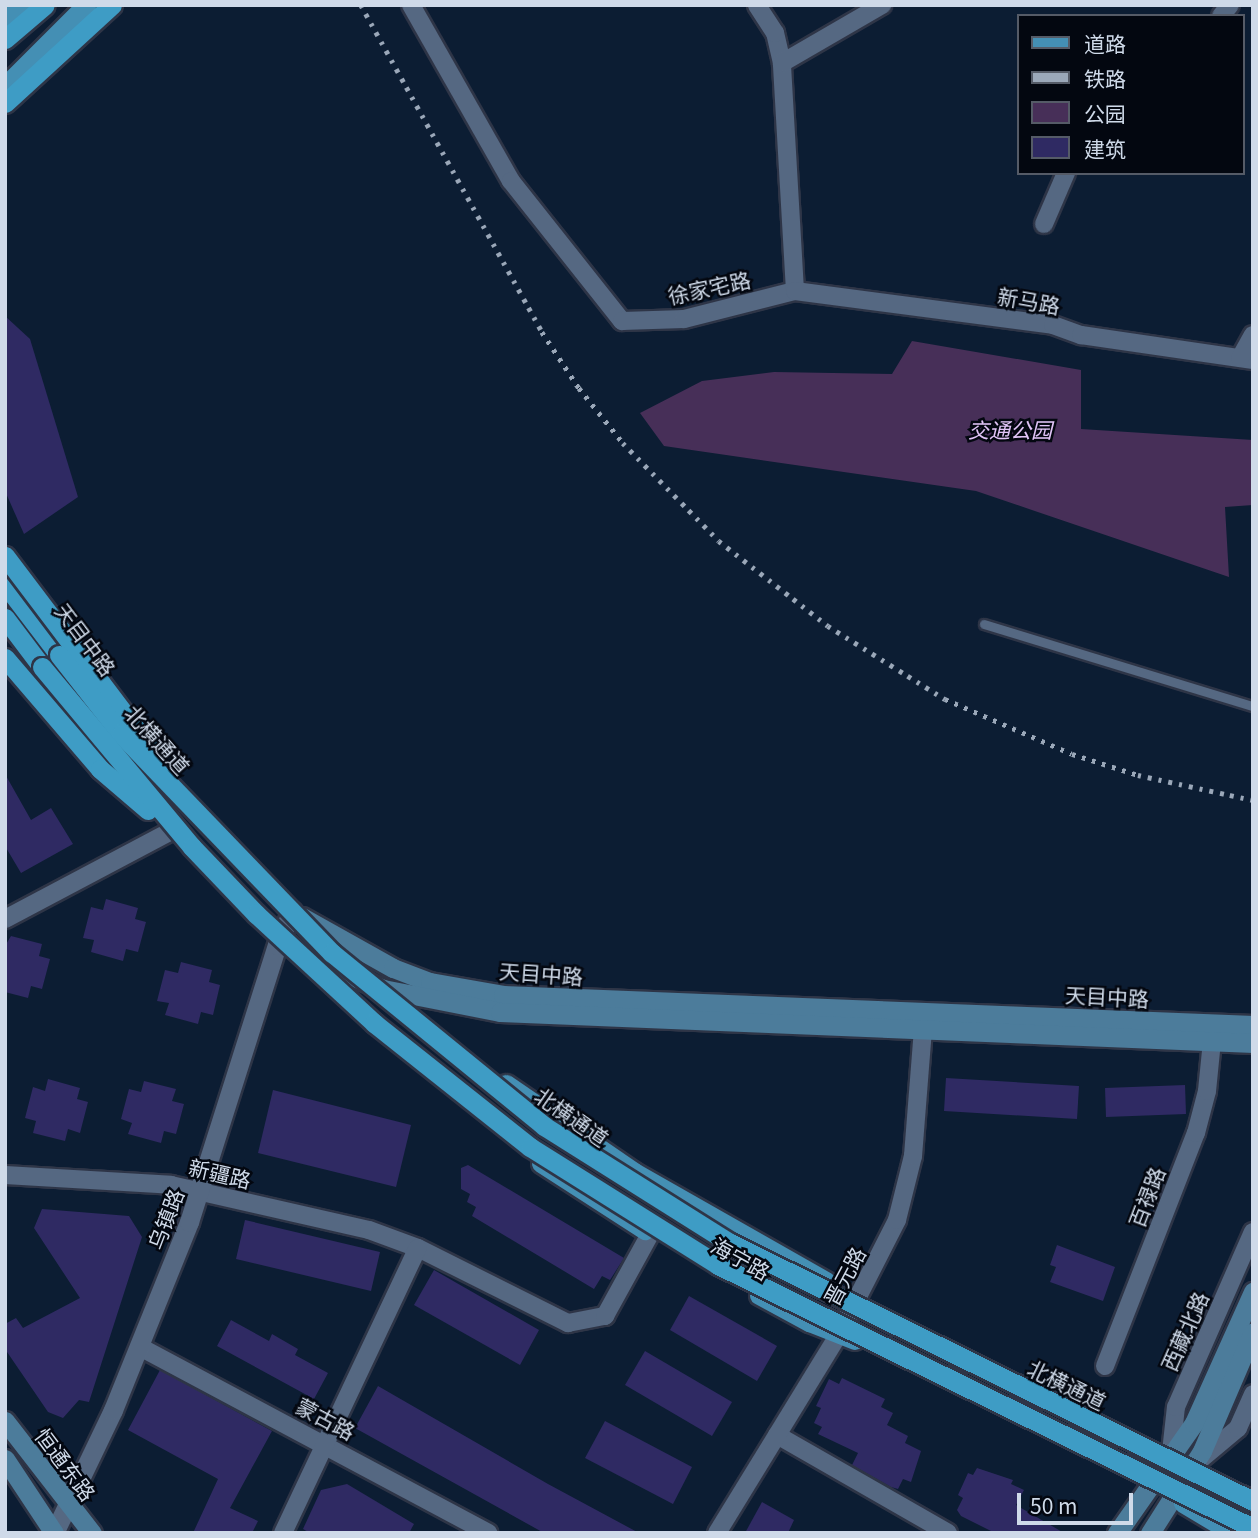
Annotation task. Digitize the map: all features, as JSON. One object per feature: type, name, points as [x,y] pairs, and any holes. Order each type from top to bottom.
[{"type":"highway","points":[[5,39],[45,5]]},
{"type":"highway","points":[[5,103],[112,5]]},
{"type":"highway","points":[[5,556],[208,828]]},
{"type":"highway","name":"北横通道","points":[[5,584],[121,734],[208,828],[332,953],[544,1126],[627,1182],[827,1294],[1253,1501]]},
{"type":"highway","name":"北横通道","points":[[5,618],[192,847],[315,971],[374,1023],[530,1147],[614,1203],[816,1317],[1253,1528]]},
{"type":"highway","points":[[5,658],[100,769],[192,847]]},
{"type":"main road","points":[[5,20],[22,5]]},
{"type":"main road","points":[[11,79],[86,5]]},
{"type":"main road","name":"天目中路","points":[[5,569],[137,742],[292,911],[393,968],[476,991],[528,997],[924,1020],[1253,1043]]},
{"type":"main road","name":"天目中路","points":[[5,632],[169,832],[277,945],[392,991],[500,1012],[1253,1025]]},
{"type":"main road","name":"海宁路","points":[[292,911],[579,1136],[859,1298],[1253,1491]]},
{"type":"main road","name":"海宁路","points":[[277,945],[362,1021],[502,1134],[568,1183],[650,1234],[808,1322],[839,1334],[1149,1486],[1233,1533]]},
{"type":"main road","name":"西藏北路","points":[[1117,1533],[1171,1452],[1194,1423],[1253,1292]]},
{"type":"main road","points":[[1150,1533],[1195,1464],[1253,1332]]},
{"type":"main road","name":"恒通东路","points":[[5,1421],[92,1533]]},
{"type":"main road","points":[[5,1459],[54,1533]]},
{"type":"street","name":"徐家宅路","points":[[411,5],[511,181],[622,321],[684,319],[795,291]]},
{"type":"street","points":[[757,5],[775,33],[782,63],[793,187],[795,291]]},
{"type":"street","points":[[782,63],[881,5]]},
{"type":"street","points":[[1044,224],[1065,175]]},
{"type":"street","name":"新马路","points":[[795,291],[1053,325],[1081,335],[1246,359]]},
{"type":"street","points":[[1246,359],[1253,335]]},
{"type":"street","points":[[5,919],[169,832]]},
{"type":"street","name":"乌镇路","points":[[54,1533],[140,1347],[200,1190],[277,945],[292,911]]},
{"type":"street","name":"晋元路","points":[[717,1533],[839,1334],[881,1258],[909,1180],[924,1020]]},
{"type":"street","name":"百禄路","points":[[1105,1366],[1196,1133],[1207,1091],[1212,1041]]},
{"type":"street","name":"新疆路","points":[[5,1175],[200,1190],[369,1230],[418,1248],[568,1323],[605,1316],[650,1234]]},
{"type":"street","name":"西藏北路","points":[[1171,1452],[1176,1407],[1253,1232]]},
{"type":"street","points":[[283,1533],[418,1248]]},
{"type":"street","name":"蒙古路","points":[[140,1347],[324,1442],[488,1533]]},
{"type":"street","points":[[1195,1464],[1238,1428],[1253,1394]]},
{"type":"street","points":[[777,1435],[947,1533]]},
{"type":"lane","points":[[984,624],[1253,706]]},
{"type":"green space","name":"交通公园","points":[[912,341],[1081,370],[1081,429],[1253,440],[1253,505],[1225,507],[1229,577],[976,491],[664,446],[640,413],[702,381],[774,372],[892,374]]},
{"type":"building","points":[[5,316],[30,339],[78,497],[24,534],[5,491]]},
{"type":"building","points":[[5,774],[31,820],[51,808],[73,844],[21,873],[5,846]]},
{"type":"building","points":[[106,899],[138,908],[135,919],[146,922],[138,952],[126,949],[123,961],[91,952],[94,940],[83,938],[91,907],[103,910]]},
{"type":"building","points":[[11,936],[42,944],[39,956],[50,959],[42,989],[31,986],[28,998],[5,992],[5,946]]},
{"type":"building","points":[[181,962],[212,970],[209,982],[220,985],[213,1015],[201,1012],[198,1024],[165,1015],[169,1003],[157,1001],[165,970],[178,973]]},
{"type":"building","points":[[946,1078],[1079,1086],[1077,1119],[944,1111]]},
{"type":"building","points":[[48,1079],[80,1088],[77,1099],[88,1102],[80,1133],[68,1129],[65,1141],[33,1133],[36,1121],[25,1118],[33,1087],[45,1091]]},
{"type":"building","points":[[144,1081],[176,1089],[172,1101],[184,1104],[176,1134],[164,1131],[161,1143],[128,1134],[132,1123],[121,1119],[129,1089],[141,1092]]},
{"type":"building","points":[[1185,1085],[1186,1114],[1106,1117],[1105,1088]]},
{"type":"building","points":[[273,1090],[411,1125],[396,1187],[258,1153]]},
{"type":"building","points":[[468,1165],[624,1258],[610,1280],[602,1276],[594,1289],[472,1216],[476,1207],[467,1202],[470,1194],[461,1189],[461,1168]]},
{"type":"building","points":[[42,1209],[129,1216],[142,1237],[89,1402],[79,1400],[63,1418],[48,1412],[5,1349],[5,1324],[16,1318],[23,1328],[80,1298],[34,1228]]},
{"type":"building","points":[[245,1220],[380,1252],[371,1291],[236,1259]]},
{"type":"building","points":[[1057,1245],[1115,1267],[1103,1301],[1050,1282],[1056,1267],[1050,1265]]},
{"type":"building","points":[[434,1270],[539,1330],[520,1365],[414,1305]]},
{"type":"building","points":[[689,1296],[777,1346],[757,1381],[670,1330]]},
{"type":"building","points":[[231,1320],[269,1341],[272,1334],[298,1349],[295,1355],[328,1373],[314,1399],[217,1346]]},
{"type":"building","points":[[645,1351],[732,1402],[712,1436],[625,1385]]},
{"type":"building","points":[[160,1370],[272,1431],[230,1508],[258,1521],[252,1533],[193,1533],[218,1479],[128,1430]]},
{"type":"building","points":[[842,1378],[885,1399],[881,1407],[893,1413],[887,1425],[908,1436],[905,1443],[921,1451],[911,1482],[903,1479],[898,1489],[891,1487],[852,1465],[858,1453],[818,1434],[822,1427],[814,1423],[821,1408],[816,1406],[829,1379],[839,1384]]},
{"type":"building","points":[[378,1386],[639,1533],[544,1533],[355,1428]]},
{"type":"building","points":[[605,1421],[692,1467],[673,1504],[585,1458]]},
{"type":"building","points":[[977,1468],[1013,1480],[1011,1484],[1024,1490],[1016,1505],[1064,1533],[995,1533],[961,1516],[957,1510],[963,1498],[958,1495],[968,1473],[973,1475]]},
{"type":"building","points":[[347,1484],[414,1524],[409,1533],[310,1533],[303,1529],[321,1490]]},
{"type":"building","points":[[762,1502],[794,1520],[788,1533],[745,1533]]},
{"type":"railway","points":[[361,5],[542,332],[579,388],[623,443],[719,541],[828,626],[945,699],[1072,754],[1138,775],[1253,800]]}]
